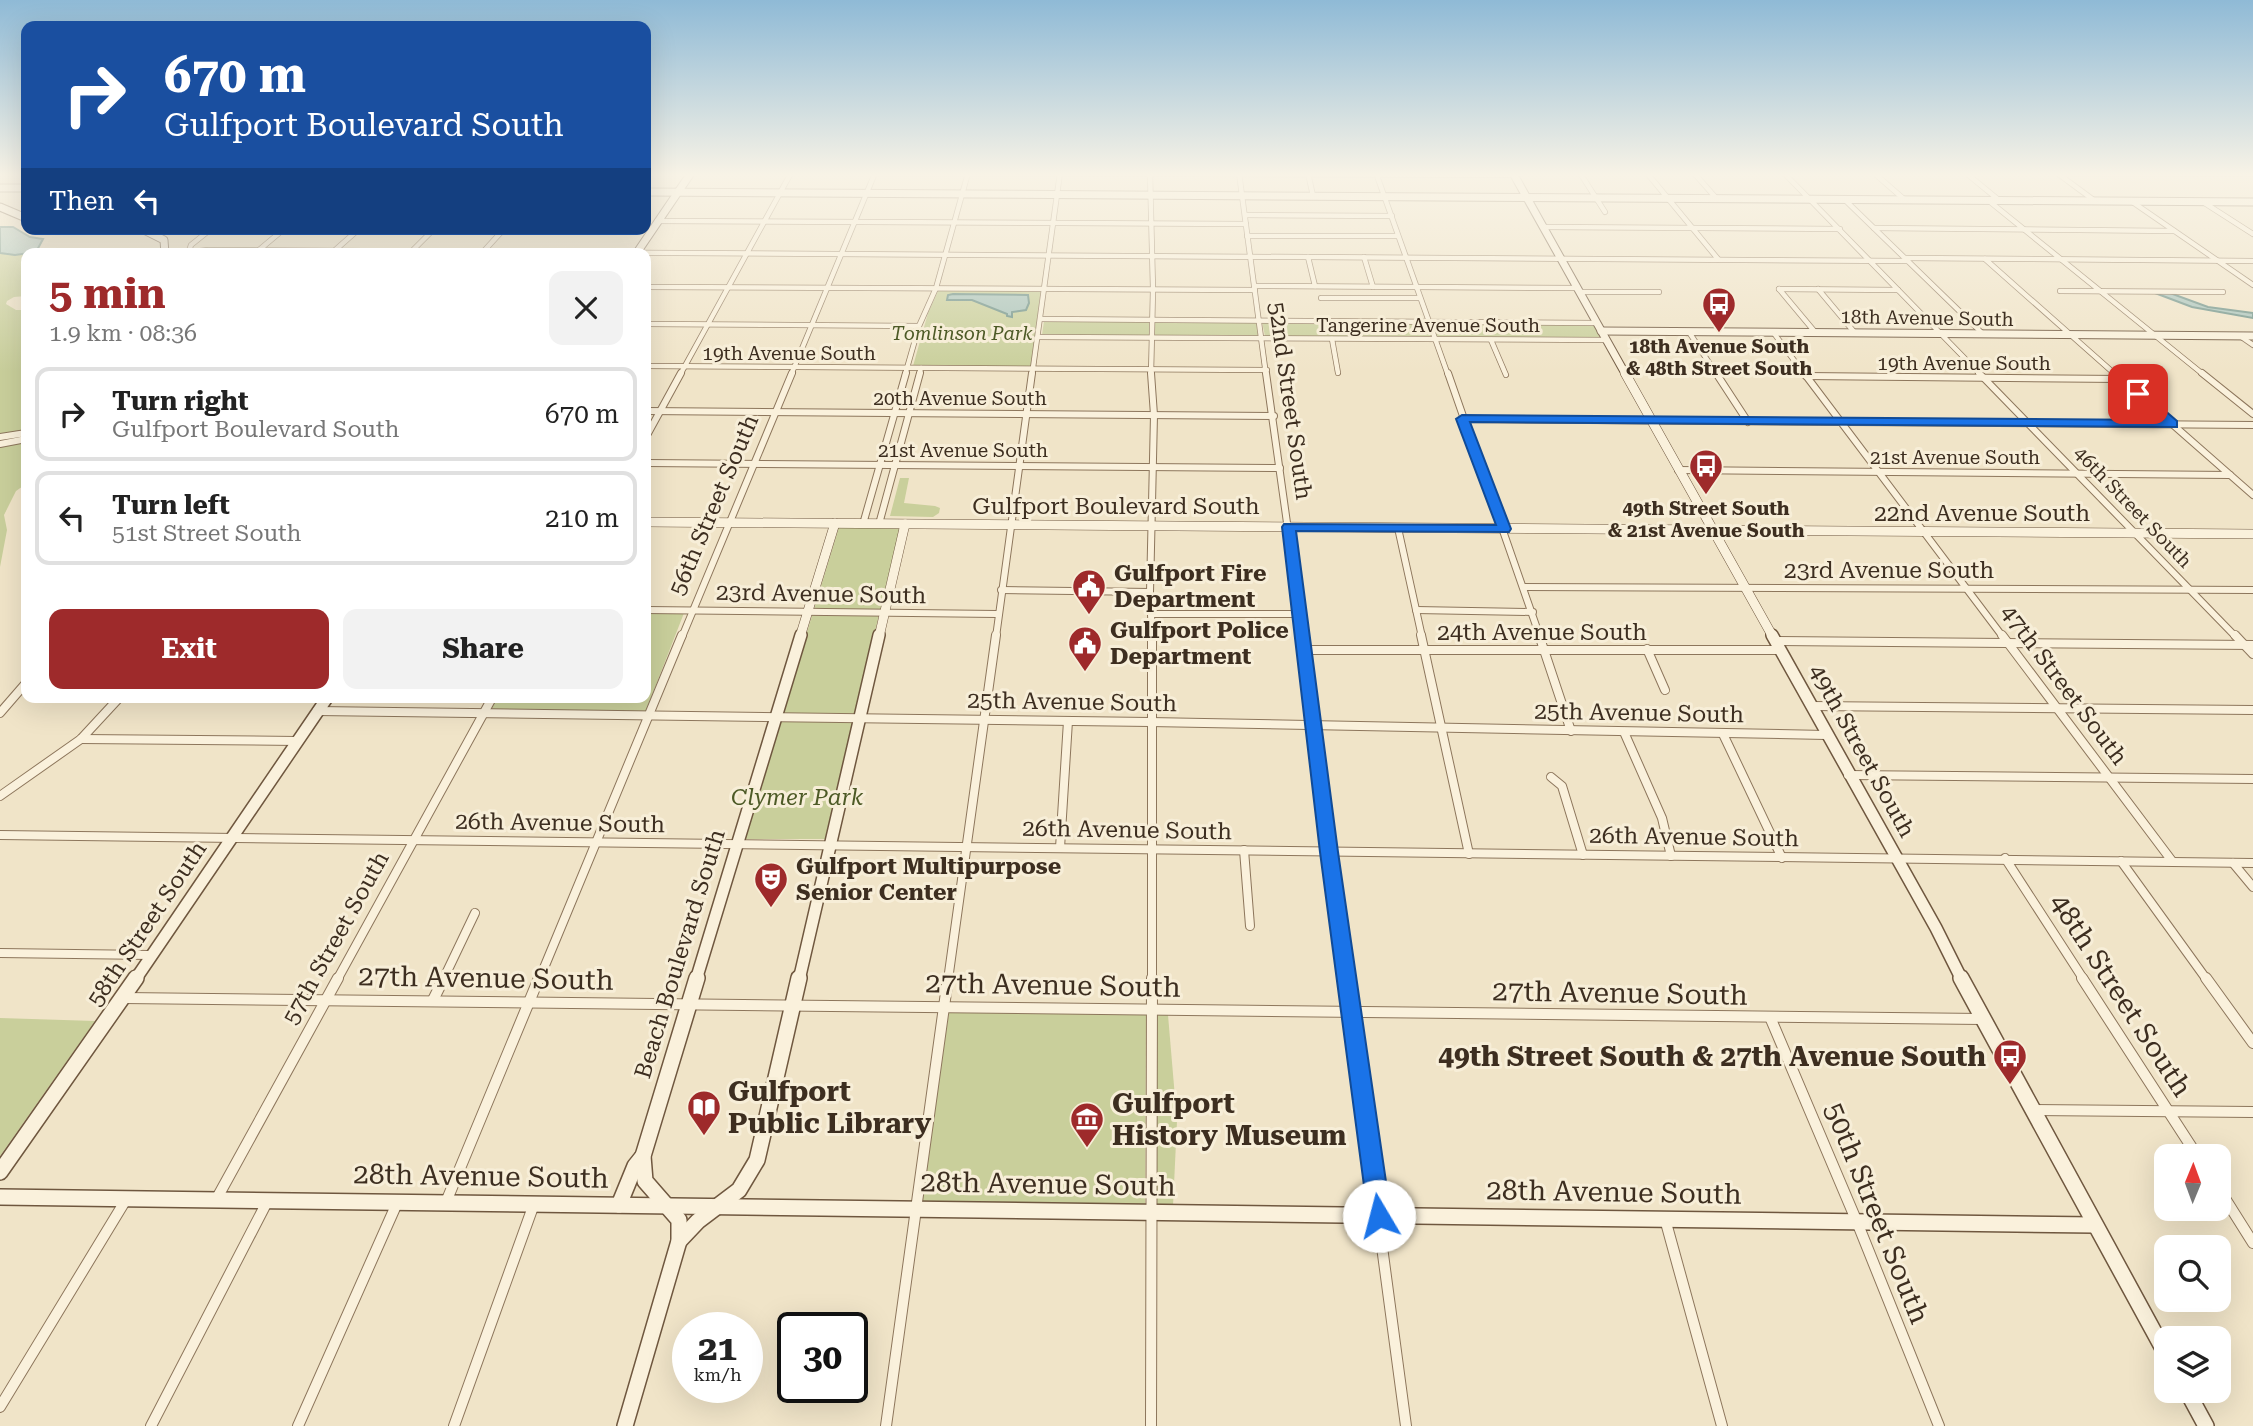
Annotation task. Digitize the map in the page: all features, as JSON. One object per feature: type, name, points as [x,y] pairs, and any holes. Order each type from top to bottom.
[{"type":"street","points":[[651,427],[752,240]]},
{"type":"street","name":"56th Street South","points":[[446,1202],[847,240]]},
{"type":"street","points":[[863,524],[919,326],[936,288],[950,240]]},
{"type":"street","points":[[886,1426],[986,720],[997,614],[1051,240]]},
{"type":"street","points":[[1151,240],[1151,369],[1154,415],[1150,592],[1151,1426]]},
{"type":"street","name":"52nd Street South","points":[[1247,240],[1301,614],[1329,852],[1406,1426]]},
{"type":"street","points":[[1399,240],[1504,529],[1572,731]]},
{"type":"street","name":"49th Street South","points":[[1550,240],[1936,928],[1982,1019],[2154,1332]]},
{"type":"street","points":[[1702,240],[1718,259]]},
{"type":"street","name":"46th Street South","points":[[1850,240],[2253,654]]},
{"type":"street","points":[[1886,240],[1983,334]]},
{"type":"street","points":[[2038,240],[2253,415]]},
{"type":"street","points":[[2186,240],[2253,285]]},
{"type":"street","points":[[651,253],[2253,261]]},
{"type":"street","points":[[1308,257],[1315,286]]},
{"type":"street","points":[[1364,257],[1373,287]]},
{"type":"street","points":[[1985,259],[2253,495]]},
{"type":"street","points":[[651,286],[1153,289],[1315,286],[1660,292]]},
{"type":"street","points":[[1815,332],[1779,289],[1898,290]]},
{"type":"street","points":[[1818,289],[1855,333]]},
{"type":"street","points":[[2060,291],[2222,292]]},
{"type":"street","points":[[1321,298],[1420,298]]},
{"type":"street","name":"Tangerine Avenue South","points":[[1041,319],[1429,322],[1599,327]]},
{"type":"street","points":[[651,324],[919,326]]},
{"type":"street","name":"18th Avenue South","points":[[1599,327],[1689,332],[2253,336]]},
{"type":"street","points":[[1689,332],[1748,422]]},
{"type":"street","name":"47th Street South","points":[[1773,332],[2172,862]]},
{"type":"street","points":[[2241,336],[2253,345]]},
{"type":"street","name":"Tangerine Avenue South","points":[[1038,337],[1606,340]]},
{"type":"street","points":[[1332,339],[1338,373]]},
{"type":"street","points":[[1491,340],[1506,375]]},
{"type":"street","name":"19th Avenue South","points":[[651,366],[1267,370]]},
{"type":"street","points":[[879,524],[920,368]]},
{"type":"street","name":"19th Avenue South","points":[[1806,376],[2121,379]]},
{"type":"street","name":"20th Avenue South","points":[[651,411],[1273,416]]},
{"type":"street","points":[[1462,419],[2253,425]]},
{"type":"street","points":[[0,439],[21,436]]},
{"type":"street","points":[[0,439],[13,437]]},
{"type":"street","name":"21st Avenue South","points":[[651,463],[1280,468]]},
{"type":"street","name":"21st Avenue South","points":[[1678,470],[2230,475]]},
{"type":"street","name":"Gulfport Boulevard South","points":[[651,522],[1712,530]]},
{"type":"street","name":"Beach Boulevard South","points":[[619,1205],[635,1167],[643,1156],[835,523]]},
{"type":"street","points":[[678,1241],[698,1221],[739,1190],[757,1160],[905,524]]},
{"type":"street","points":[[1398,528],[1469,853]]},
{"type":"street","name":"22nd Avenue South","points":[[1712,530],[2253,534]]},
{"type":"street","name":"23rd Avenue South","points":[[1524,587],[2253,590]]},
{"type":"street","points":[[1001,590],[1150,592]]},
{"type":"street","name":"23rd Avenue South","points":[[651,610],[997,614]]},
{"type":"street","points":[[1416,610],[1533,612]]},
{"type":"street","points":[[1152,614],[1301,614]]},
{"type":"street","name":"24th Avenue South","points":[[1305,650],[1545,652],[2008,643],[2253,645]]},
{"type":"street","points":[[1647,649],[1665,690]]},
{"type":"street","points":[[0,713],[21,689]]},
{"type":"street","points":[[0,796],[81,738],[114,703]]},
{"type":"street","name":"58th Street South","points":[[0,1172],[123,998],[323,703]]},
{"type":"street","name":"57th Street South","points":[[217,1198],[489,703]]},
{"type":"street","points":[[1811,706],[2253,710]]},
{"type":"street","name":"25th Avenue South","points":[[317,711],[1150,722],[1826,735]]},
{"type":"street","points":[[1060,848],[1068,721]]},
{"type":"street","points":[[1624,732],[1662,818],[1671,856]]},
{"type":"street","points":[[1723,734],[1782,858]]},
{"type":"street","points":[[81,738],[297,741]]},
{"type":"street","points":[[1848,775],[2253,779]]},
{"type":"street","points":[[1550,777],[1562,786],[1583,855]]},
{"type":"street","name":"26th Avenue South","points":[[0,835],[2253,863]]},
{"type":"street","points":[[1244,850],[1250,926]]},
{"type":"street","name":"48th Street South","points":[[2005,858],[2190,1144]]},
{"type":"street","points":[[2121,861],[2253,1043]]},
{"type":"street","points":[[2233,863],[2253,887]]},
{"type":"street","points":[[433,1000],[475,913]]},
{"type":"street","points":[[0,953],[150,955]]},
{"type":"street","name":"27th Avenue South","points":[[123,998],[1982,1019]]},
{"type":"street","name":"50th Street South","points":[[1770,1017],[1857,1222],[1939,1426]]},
{"type":"street","points":[[2032,1110],[2253,1112]]},
{"type":"street","points":[[625,1426],[678,1241],[679,1220],[645,1181],[643,1156]]},
{"type":"street","name":"28th Avenue South","points":[[0,1196],[2094,1225]]},
{"type":"street","points":[[0,1407],[128,1197]]},
{"type":"street","points":[[151,1426],[269,1198]]},
{"type":"street","points":[[298,1426],[398,1200]]},
{"type":"street","points":[[454,1426],[534,1204]]},
{"type":"street","points":[[2231,1208],[2253,1243]]},
{"type":"street","points":[[1665,1218],[1722,1426]]},
{"type":"street","points":[[2194,1403],[2206,1426]]},
{"type":"green space","points":[[0,253],[21,254],[21,296],[14,297],[6,304],[21,310],[21,488],[16,491],[4,515],[7,530],[0,567]]},
{"type":"green space","name":"Tomlinson Park","points":[[939,289],[1041,290],[1031,367],[913,366],[928,313]],"holes":[[[953,294],[1027,295],[1012,312],[1011,317],[983,303]]]},
{"type":"green space","points":[[1044,321],[1149,322],[1149,336],[1042,335]]},
{"type":"green space","points":[[1155,322],[1257,322],[1259,336],[1155,336]]},
{"type":"green space","points":[[1262,322],[1427,323],[1432,338],[1265,336]]},
{"type":"green space","points":[[1433,323],[1590,324],[1596,327],[1601,337],[1438,338]]},
{"type":"green space","points":[[900,478],[909,478],[904,503],[935,506],[940,508],[939,513],[933,517],[890,516]]},
{"type":"green space","name":"Clymer Park","points":[[839,527],[900,528],[825,839],[744,839]]},
{"type":"green space","points":[[651,613],[684,613],[651,698]]},
{"type":"green space","points":[[493,703],[649,703],[645,713],[489,710]]},
{"type":"green space","points":[[949,1012],[1146,1015],[1145,1205],[922,1202]]},
{"type":"green space","points":[[1157,1015],[1168,1015],[1177,1121],[1173,1206],[1157,1205]]},
{"type":"green space","points":[[0,1018],[95,1021],[0,1156]]},
{"type":"water","points":[[0,240],[43,240],[38,248],[21,248],[21,254],[0,253]]},
{"type":"water","points":[[2155,293],[2170,293],[2208,307],[2253,313],[2253,318],[2192,307]]},
{"type":"water","points":[[948,295],[1028,295],[1029,303],[1026,310],[1012,312],[1012,317],[972,300],[947,300]]},
{"type":"place","name":"18th Avenue South & 48th Street South","points":[[1719,334]]},
{"type":"place","name":"49th Street South & 21st Avenue South","points":[[1706,496]]},
{"type":"place","name":"Gulfport Fire Department","points":[[1089,616]]},
{"type":"place","name":"Gulfport Police Department","points":[[1085,673]]},
{"type":"place","name":"Gulfport Multipurpose Senior Center","points":[[771,909]]},
{"type":"place","name":"49th Street South & 27th Avenue South","points":[[2010,1086]]},
{"type":"place","name":"Gulfport Public Library","points":[[704,1137]]},
{"type":"place","name":"Gulfport History Museum","points":[[1087,1149]]},
{"type":"route","points":[[1379,1216],[1350,1013],[1289,527],[1504,529],[1462,419],[2173,424],[2138,394]]}]
